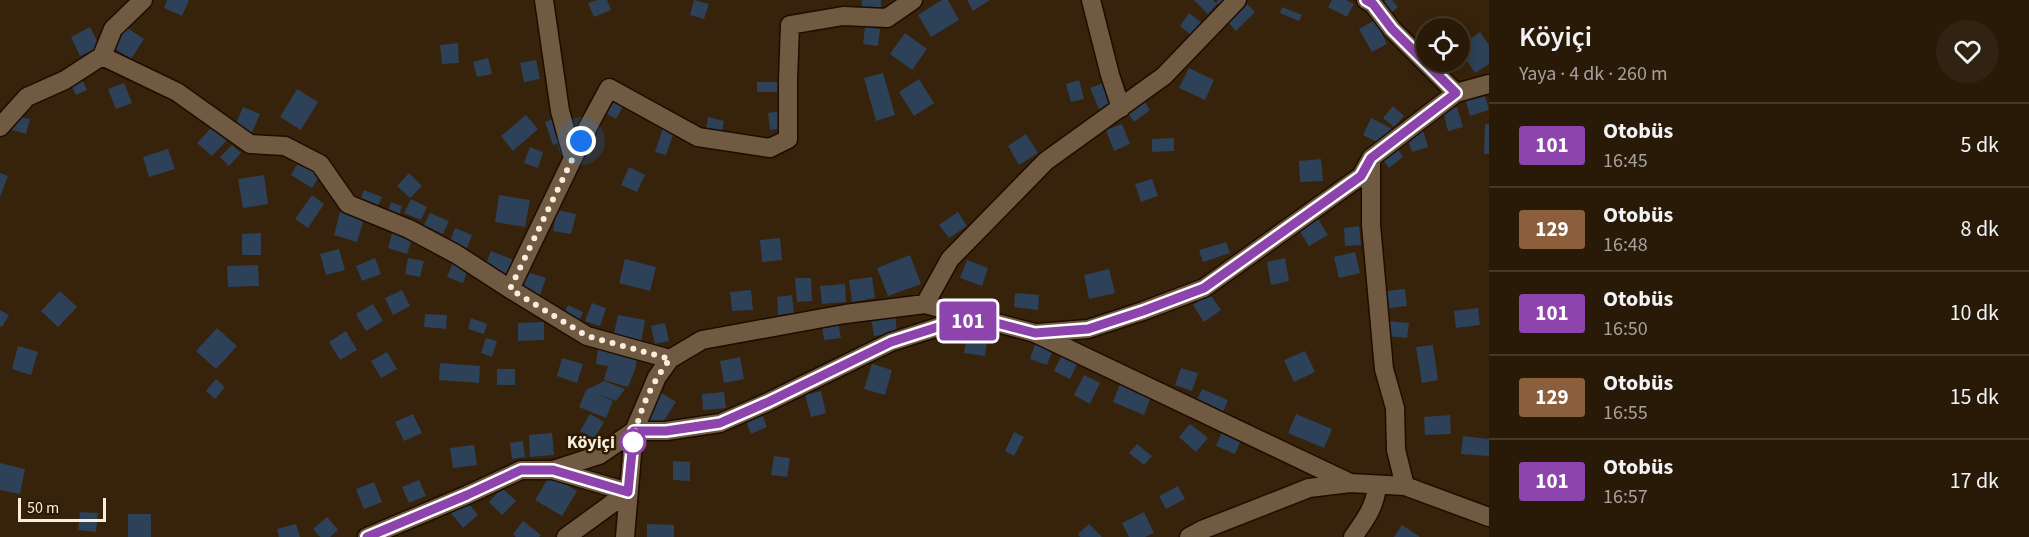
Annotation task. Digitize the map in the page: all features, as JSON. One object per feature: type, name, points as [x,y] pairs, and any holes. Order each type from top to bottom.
[{"type":"street","points":[[0,127],[27,97],[65,80],[102,56],[113,29],[143,0]]},
{"type":"street","points":[[544,0],[560,111],[573,158]]},
{"type":"street","points":[[510,289],[609,88],[698,137],[770,148],[788,139],[790,25],[843,16],[887,18],[913,0]]},
{"type":"street","points":[[1091,0],[1121,108]]},
{"type":"street","points":[[925,304],[950,259],[1046,161],[1164,76],[1237,0]]},
{"type":"street","points":[[1366,0],[1373,4],[1392,29],[1456,93]]},
{"type":"street","points":[[102,56],[177,92],[250,144],[285,146],[320,164],[348,204],[418,234],[456,254],[587,336],[670,359]]},
{"type":"street","points":[[1035,333],[1088,329],[1204,288],[1361,176],[1371,158],[1456,93],[1489,84]]},
{"type":"street","points":[[1371,158],[1371,225],[1384,369],[1395,408],[1396,450],[1405,486]]},
{"type":"street","points":[[625,537],[634,431],[657,377],[670,359],[702,340],[845,314],[925,304],[1035,333],[1350,483]]},
{"type":"street","points":[[553,470],[599,455],[634,431],[666,431],[720,423],[891,342],[941,326],[981,319]]},
{"type":"street","points":[[367,537],[521,470],[553,470],[628,492]]},
{"type":"street","points":[[1189,537],[1309,488],[1350,483],[1405,486],[1489,517]]},
{"type":"street","points":[[1353,537],[1370,514],[1376,500],[1377,486]]},
{"type":"street","points":[[566,537],[628,492]]},
{"type":"building","points":[[167,0],[189,0],[182,16],[164,8]]},
{"type":"building","points":[[607,0],[611,10],[594,17],[588,3]]},
{"type":"building","points":[[694,0],[709,4],[704,19],[690,15]]},
{"type":"building","points":[[862,0],[881,0],[881,9],[862,8]]},
{"type":"building","points":[[942,0],[948,0],[959,20],[931,37],[918,15]]},
{"type":"building","points":[[967,0],[990,0],[973,11]]},
{"type":"building","points":[[1194,0],[1213,0],[1216,3],[1218,0],[1230,0],[1222,8],[1217,4],[1208,14]]},
{"type":"building","points":[[1332,0],[1346,0],[1354,4],[1347,17],[1328,7]]},
{"type":"building","points":[[1386,0],[1392,0],[1398,7],[1389,15],[1380,5]]},
{"type":"building","points":[[1244,1],[1255,12],[1236,31],[1226,20]]},
{"type":"building","points":[[1282,7],[1302,15],[1299,21],[1280,13]]},
{"type":"building","points":[[1189,13],[1203,24],[1193,37],[1180,26]]},
{"type":"building","points":[[1375,20],[1387,44],[1372,52],[1359,29]]},
{"type":"building","points":[[123,25],[144,39],[131,59],[109,45]]},
{"type":"building","points":[[90,27],[100,47],[80,56],[71,37]]},
{"type":"building","points":[[865,27],[880,29],[878,46],[863,44]]},
{"type":"building","points":[[1480,32],[1489,45],[1489,64],[1475,73],[1470,65],[1470,39]]},
{"type":"building","points":[[905,33],[927,49],[912,70],[890,54]]},
{"type":"building","points":[[458,43],[459,63],[442,64],[440,45]]},
{"type":"building","points":[[488,58],[492,74],[477,77],[473,62]]},
{"type":"building","points":[[536,60],[540,79],[524,82],[520,63]]},
{"type":"building","points":[[1189,68],[1214,80],[1205,100],[1179,88]]},
{"type":"building","points":[[883,73],[895,115],[876,121],[864,78]]},
{"type":"building","points":[[82,79],[87,90],[76,95],[71,85]]},
{"type":"building","points":[[919,79],[934,103],[914,116],[899,92]]},
{"type":"building","points":[[1079,80],[1084,99],[1071,102],[1066,84]]},
{"type":"building","points":[[757,82],[777,82],[777,92],[757,92]]},
{"type":"building","points":[[1106,82],[1115,103],[1099,109],[1090,88]]},
{"type":"building","points":[[124,83],[132,103],[116,109],[108,89]]},
{"type":"building","points":[[297,89],[318,102],[301,130],[280,117]]},
{"type":"building","points":[[1484,92],[1489,110],[1470,116],[1465,98]]},
{"type":"building","points":[[610,95],[625,103],[616,119],[602,111]]},
{"type":"building","points":[[1142,98],[1150,110],[1134,122],[1126,110]]},
{"type":"building","points":[[1393,106],[1404,116],[1394,127],[1383,118]]},
{"type":"building","points":[[243,107],[260,114],[251,135],[234,128]]},
{"type":"building","points":[[1457,107],[1463,127],[1448,131],[1443,111]]},
{"type":"building","points":[[783,111],[785,128],[770,130],[768,113]]},
{"type":"building","points":[[526,115],[538,129],[513,151],[501,136]]},
{"type":"building","points":[[16,116],[30,119],[26,134],[12,130]]},
{"type":"building","points":[[708,117],[724,121],[721,138],[705,135]]},
{"type":"building","points":[[556,118],[564,141],[553,145],[545,122]]},
{"type":"building","points":[[1371,118],[1391,128],[1383,145],[1363,135]]},
{"type":"building","points":[[1122,124],[1130,144],[1114,151],[1106,130]]},
{"type":"building","points":[[1485,124],[1489,124],[1489,154],[1484,154]]},
{"type":"building","points":[[664,125],[675,129],[666,155],[655,152]]},
{"type":"building","points":[[213,126],[228,139],[212,156],[197,143]]},
{"type":"building","points":[[1423,130],[1428,147],[1412,152],[1407,136]]},
{"type":"building","points":[[1026,134],[1038,153],[1019,165],[1008,146]]},
{"type":"building","points":[[1174,138],[1174,151],[1152,152],[1152,139]]},
{"type":"building","points":[[232,145],[241,153],[229,166],[220,157]]},
{"type":"building","points":[[530,147],[543,152],[538,168],[524,163]]},
{"type":"building","points":[[1397,148],[1403,157],[1389,168],[1382,159]]},
{"type":"building","points":[[168,149],[175,169],[149,177],[143,157]]},
{"type":"building","points":[[301,158],[322,171],[312,188],[291,175]]},
{"type":"building","points":[[1321,159],[1323,181],[1300,182],[1299,161]]},
{"type":"building","points":[[629,167],[645,175],[637,192],[621,185]]},
{"type":"building","points":[[0,173],[8,176],[0,197]]},
{"type":"building","points":[[409,173],[422,186],[410,198],[397,186]]},
{"type":"building","points":[[264,175],[268,204],[243,208],[238,179]]},
{"type":"building","points":[[1152,179],[1158,196],[1141,202],[1135,184]]},
{"type":"building","points":[[364,190],[382,197],[375,212],[358,205]]},
{"type":"building","points":[[312,195],[324,204],[308,228],[295,219]]},
{"type":"building","points":[[499,195],[530,200],[525,227],[495,222]]},
{"type":"building","points":[[411,199],[427,207],[421,220],[404,213]]},
{"type":"building","points":[[391,202],[402,206],[398,218],[387,214]]},
{"type":"building","points":[[557,210],[576,214],[571,234],[553,231]]},
{"type":"building","points":[[340,212],[364,219],[357,242],[334,235]]},
{"type":"building","points":[[958,212],[967,226],[949,238],[939,225]]},
{"type":"building","points":[[430,213],[449,221],[443,234],[424,225]]},
{"type":"building","points":[[1318,219],[1328,235],[1309,246],[1299,230]]},
{"type":"building","points":[[1359,226],[1361,245],[1345,246],[1344,228]]},
{"type":"building","points":[[455,228],[472,235],[467,248],[450,241]]},
{"type":"building","points":[[393,230],[413,235],[407,254],[388,248]]},
{"type":"building","points":[[261,233],[261,255],[242,255],[242,234]]},
{"type":"building","points":[[780,238],[782,260],[762,262],[760,240]]},
{"type":"building","points":[[1226,242],[1230,253],[1203,262],[1199,250]]},
{"type":"building","points":[[339,249],[345,270],[326,275],[320,254]]},
{"type":"building","points":[[491,251],[516,261],[510,277],[484,268]]},
{"type":"building","points":[[1355,252],[1360,273],[1339,278],[1334,257]]},
{"type":"building","points":[[910,255],[921,284],[888,296],[877,268]]},
{"type":"building","points":[[375,258],[381,274],[362,281],[356,266]]},
{"type":"building","points":[[408,258],[424,261],[420,277],[405,274]]},
{"type":"building","points":[[1285,258],[1289,281],[1271,285],[1267,262]]},
{"type":"building","points":[[625,259],[656,267],[650,291],[619,283]]},
{"type":"building","points":[[454,260],[469,266],[463,283],[447,277]]},
{"type":"building","points":[[967,260],[988,268],[982,286],[960,278]]},
{"type":"building","points":[[258,265],[259,286],[228,287],[227,266]]},
{"type":"building","points":[[1109,269],[1115,293],[1089,299],[1084,275]]},
{"type":"building","points":[[527,272],[546,278],[540,295],[522,290]]},
{"type":"building","points":[[872,277],[875,298],[852,302],[849,280]]},
{"type":"building","points":[[795,278],[811,278],[812,301],[797,302]]},
{"type":"building","points":[[845,284],[846,302],[822,304],[820,286]]},
{"type":"building","points":[[1405,289],[1407,306],[1389,308],[1387,291]]},
{"type":"building","points":[[402,290],[410,306],[393,315],[385,298]]},
{"type":"building","points":[[751,290],[753,310],[732,311],[730,292]]},
{"type":"building","points":[[60,291],[77,307],[58,327],[41,311]]},
{"type":"building","points":[[1015,293],[1039,295],[1038,310],[1014,307]]},
{"type":"building","points":[[1209,293],[1221,310],[1204,322],[1193,305]]},
{"type":"building","points":[[792,295],[794,313],[778,315],[777,297]]},
{"type":"building","points":[[592,303],[606,308],[600,326],[585,321]]},
{"type":"building","points":[[373,304],[383,321],[366,331],[356,314]]},
{"type":"building","points":[[568,305],[583,312],[578,323],[563,316]]},
{"type":"building","points":[[1478,308],[1480,325],[1456,328],[1454,311]]},
{"type":"building","points":[[0,310],[9,315],[2,327],[0,326]]},
{"type":"building","points":[[425,314],[447,315],[446,329],[424,327]]},
{"type":"building","points":[[618,315],[645,320],[641,343],[613,338]]},
{"type":"building","points":[[895,315],[897,332],[874,336],[871,318]]},
{"type":"building","points":[[471,318],[487,324],[484,334],[468,329]]},
{"type":"building","points":[[1388,321],[1409,323],[1407,338],[1387,336]]},
{"type":"building","points":[[544,322],[544,340],[518,341],[518,323]]},
{"type":"building","points":[[838,322],[841,338],[824,340],[822,325]]},
{"type":"building","points":[[665,323],[669,341],[655,344],[651,326]]},
{"type":"building","points":[[217,328],[237,346],[216,369],[196,351]]},
{"type":"building","points":[[346,331],[357,350],[340,360],[329,342]]},
{"type":"building","points":[[967,337],[987,340],[985,356],[964,353]]},
{"type":"building","points":[[486,338],[497,341],[492,357],[481,353]]},
{"type":"building","points":[[1036,341],[1054,347],[1047,365],[1030,359]]},
{"type":"building","points":[[1433,345],[1438,380],[1422,383],[1416,347]]},
{"type":"building","points":[[18,346],[38,352],[31,375],[12,369]]},
{"type":"building","points":[[598,349],[638,356],[628,387],[604,380],[608,366],[596,364]]},
{"type":"building","points":[[1305,351],[1315,372],[1294,382],[1284,360]]},
{"type":"building","points":[[387,352],[397,369],[381,378],[371,361]]},
{"type":"building","points":[[1063,353],[1079,360],[1070,379],[1054,371]]},
{"type":"building","points":[[740,357],[744,379],[724,383],[720,361]]},
{"type":"building","points":[[562,358],[583,364],[577,383],[557,376]]},
{"type":"building","points":[[440,363],[480,366],[479,383],[439,380]]},
{"type":"building","points":[[872,364],[892,370],[885,395],[864,389]]},
{"type":"building","points":[[1181,368],[1198,373],[1192,391],[1175,385]]},
{"type":"building","points":[[497,369],[515,369],[515,385],[497,385]]},
{"type":"building","points":[[1084,375],[1100,383],[1090,404],[1074,395]]},
{"type":"building","points":[[216,379],[225,387],[215,399],[206,391]]},
{"type":"building","points":[[604,381],[625,389],[616,401],[598,394],[613,401],[606,418],[579,407],[586,390]]},
{"type":"building","points":[[1120,384],[1151,397],[1144,415],[1113,402]]},
{"type":"building","points":[[1202,389],[1228,400],[1222,414],[1196,402]]},
{"type":"building","points":[[821,391],[826,413],[811,417],[805,395]]},
{"type":"building","points":[[660,392],[676,402],[659,428],[643,418]]},
{"type":"building","points":[[724,392],[726,408],[703,410],[702,394]]},
{"type":"building","points":[[413,414],[422,433],[404,441],[395,422]]},
{"type":"building","points":[[590,414],[604,422],[594,439],[580,431]]},
{"type":"building","points":[[762,414],[767,427],[751,434],[746,421]]},
{"type":"building","points":[[1296,414],[1332,429],[1324,448],[1288,433]]},
{"type":"building","points":[[1450,415],[1451,434],[1425,435],[1424,417]]},
{"type":"building","points":[[1190,424],[1208,438],[1196,452],[1179,437]]},
{"type":"building","points":[[1224,427],[1243,435],[1235,454],[1216,446]]},
{"type":"building","points":[[1014,432],[1024,437],[1014,456],[1005,451]]},
{"type":"building","points":[[552,433],[554,455],[530,457],[529,435]]},
{"type":"building","points":[[1463,436],[1489,439],[1489,456],[1461,454]]},
{"type":"building","points":[[523,441],[525,457],[512,459],[510,443]]},
{"type":"building","points":[[1137,444],[1152,456],[1144,465],[1129,453]]},
{"type":"building","points":[[474,445],[477,465],[453,468],[450,448]]},
{"type":"building","points":[[774,456],[790,458],[787,477],[771,475]]},
{"type":"building","points":[[673,461],[690,462],[690,481],[673,480]]},
{"type":"building","points":[[0,463],[25,469],[20,494],[0,490]]},
{"type":"building","points":[[550,475],[577,491],[562,516],[535,500]]},
{"type":"building","points":[[419,480],[426,496],[409,503],[402,487]]},
{"type":"building","points":[[374,482],[382,502],[364,509],[356,489]]},
{"type":"building","points":[[1178,486],[1185,499],[1166,509],[1159,496]]},
{"type":"building","points":[[502,488],[516,501],[502,515],[489,502]]},
{"type":"building","points":[[465,499],[478,515],[463,528],[450,512]]},
{"type":"building","points":[[80,512],[98,513],[96,532],[78,530]]},
{"type":"building","points":[[1144,512],[1154,533],[1145,537],[1129,537],[1122,523]]},
{"type":"building","points":[[128,514],[151,514],[151,537],[128,537]]},
{"type":"building","points":[[327,517],[338,530],[330,537],[320,537],[313,529]]},
{"type":"building","points":[[523,521],[541,535],[539,537],[516,537],[513,534]]},
{"type":"building","points":[[296,524],[300,537],[279,537],[277,529]]},
{"type":"building","points":[[647,524],[674,525],[674,537],[647,537]]},
{"type":"building","points":[[1089,524],[1102,537],[1080,537],[1078,534]]},
{"type":"building","points":[[1402,525],[1420,537],[1394,537]]},
{"type":"bus line","name":"101","points":[[367,537],[521,470],[553,470],[628,492],[634,431],[666,431],[720,423],[831,373],[891,342],[941,326],[981,319],[1035,333],[1088,329],[1204,288],[1361,176],[1371,158],[1456,93],[1392,29],[1373,4],[1366,0]]},
{"type":"place","name":"Köyiçi","points":[[633,442]]},
{"type":"route","points":[[581,141],[510,289],[587,336],[670,359],[657,377],[634,431],[632,452],[633,442]]}]
